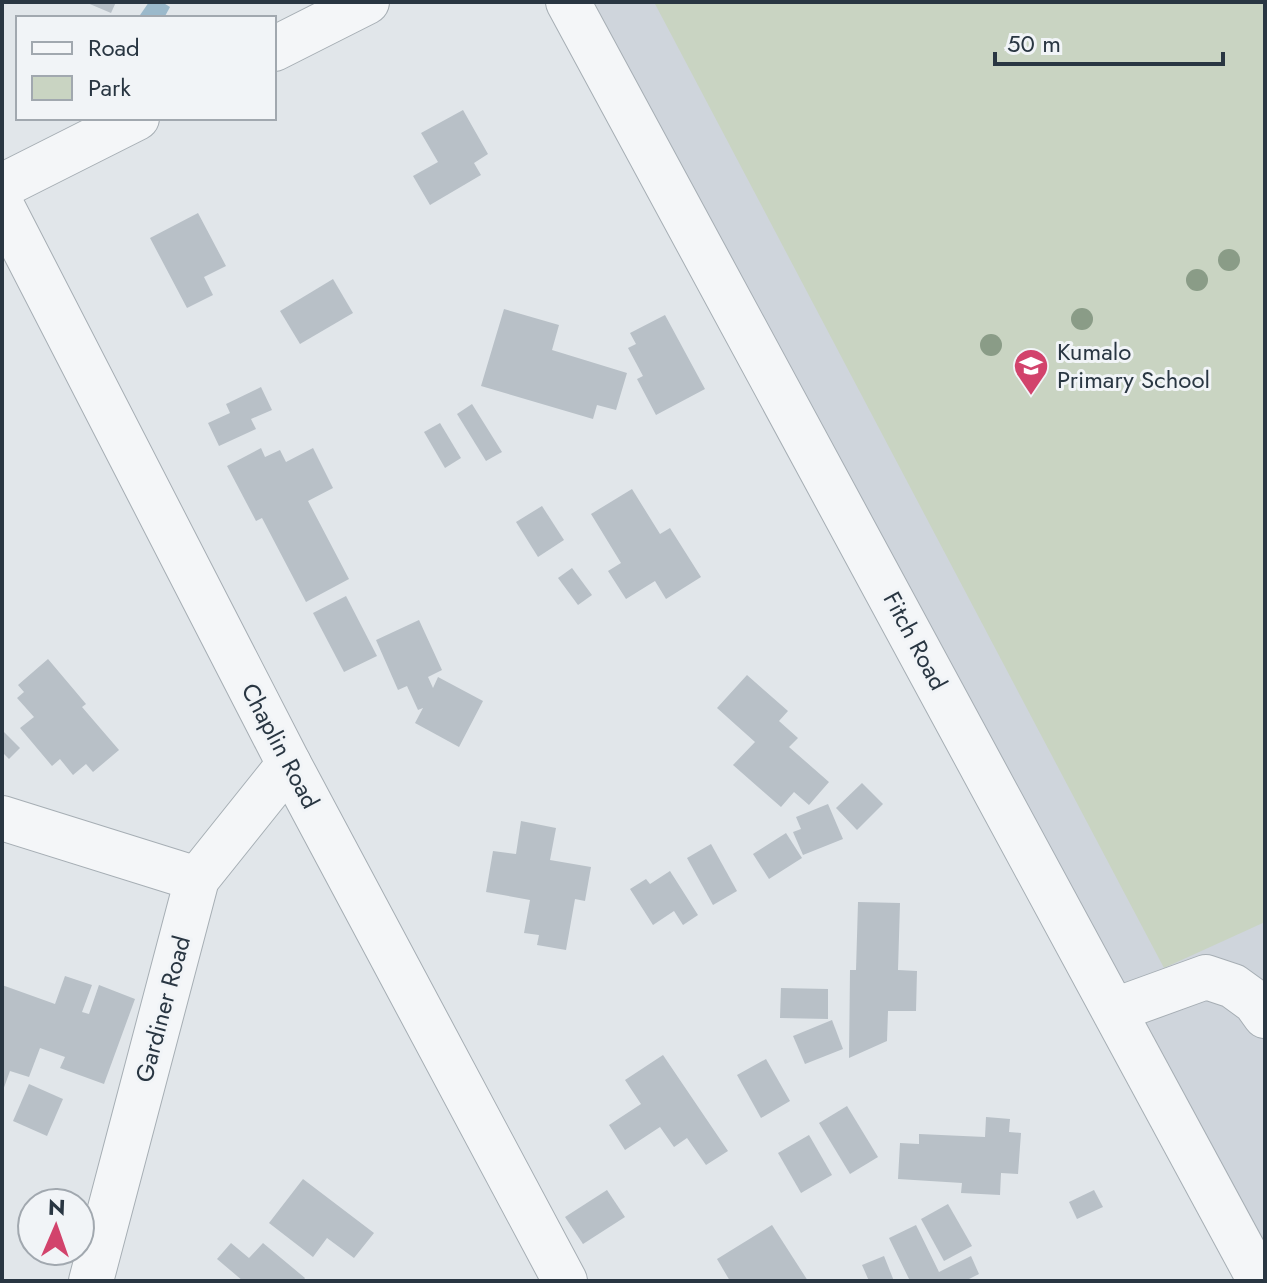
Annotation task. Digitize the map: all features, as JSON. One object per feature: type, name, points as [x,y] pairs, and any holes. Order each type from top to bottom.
[{"type":"street","points":[[276,48],[367,2]]},
{"type":"street","name":"Fitch Road","points":[[568,2],[1260,1281]]},
{"type":"street","points":[[2,186],[133,120]]},
{"type":"street","name":"Chaplin Road","points":[[2,206],[289,764],[565,1281]]},
{"type":"street","name":"Gardiner Road","points":[[91,1281],[197,879],[289,764]]},
{"type":"street","points":[[2,818],[197,879]]},
{"type":"street","points":[[1115,1010],[1206,977],[1233,986],[1255,1002],[1265,1016]]},
{"type":"shaded area","name":"Kumalo Primary School","points":[[581,2],[1265,2],[1265,1265]]},
{"type":"green space","name":"Kumalo Primary School","points":[[654,2],[1265,2],[1265,922],[1164,968]]},
{"type":"water","points":[[149,2],[162,2],[170,7],[165,16],[139,16]]},
{"type":"building","points":[[85,2],[116,2],[111,13]]},
{"type":"building","points":[[463,110],[488,154],[474,163],[481,175],[430,205],[413,176],[438,162],[421,133]]},
{"type":"building","points":[[198,213],[226,266],[204,277],[213,295],[187,308],[150,238]]},
{"type":"building","points":[[333,279],[353,313],[300,344],[280,311]]},
{"type":"building","points":[[504,309],[559,325],[552,350],[627,373],[616,410],[597,405],[593,419],[481,386]]},
{"type":"building","points":[[665,315],[705,389],[656,415],[637,379],[643,376],[628,348],[636,344],[630,333]]},
{"type":"building","points":[[261,387],[272,410],[251,419],[256,429],[219,446],[208,423],[230,413],[226,404]]},
{"type":"building","points":[[472,404],[502,452],[486,461],[457,414]]},
{"type":"building","points":[[440,423],[461,458],[445,468],[424,432]]},
{"type":"building","points":[[261,448],[265,457],[280,450],[286,462],[313,448],[333,488],[308,501],[349,579],[306,602],[262,518],[256,521],[227,466]]},
{"type":"building","points":[[632,489],[660,534],[670,528],[701,577],[666,599],[655,581],[626,599],[608,571],[621,563],[591,514]]},
{"type":"building","points":[[542,506],[564,540],[538,557],[516,522]]},
{"type":"building","points":[[572,568],[592,595],[578,605],[558,578]]},
{"type":"building","points":[[346,596],[377,656],[344,672],[313,613]]},
{"type":"building","points":[[419,620],[442,670],[428,677],[433,688],[438,677],[483,701],[459,747],[415,723],[423,708],[418,710],[407,686],[398,690],[376,640]]},
{"type":"building","points":[[48,659],[86,704],[82,707],[119,750],[93,772],[86,764],[73,775],[60,759],[52,766],[20,728],[34,717],[17,698],[24,692],[18,685]]},
{"type":"building","points":[[747,675],[788,711],[779,721],[798,738],[789,747],[829,782],[809,805],[794,792],[781,807],[733,765],[755,742],[717,708]]},
{"type":"building","points":[[4,732],[20,748],[9,759],[2,752]]},
{"type":"building","points":[[862,783],[883,804],[857,830],[836,808]]},
{"type":"building","points":[[828,804],[843,839],[803,855],[793,832],[801,829],[796,817]]},
{"type":"building","points":[[521,821],[556,828],[550,860],[591,867],[585,901],[575,899],[566,950],[537,945],[539,935],[524,933],[530,900],[486,892],[493,851],[516,854]]},
{"type":"building","points":[[786,833],[802,858],[769,879],[753,854]]},
{"type":"building","points":[[711,844],[737,891],[713,905],[687,858]]},
{"type":"building","points":[[670,871],[698,915],[683,925],[674,911],[653,925],[630,889],[646,879],[650,884]]},
{"type":"building","points":[[858,902],[900,903],[898,970],[917,971],[916,1011],[888,1011],[887,1041],[849,1058],[850,970],[856,970]]},
{"type":"building","points":[[65,976],[92,985],[82,1012],[89,1014],[99,985],[135,999],[104,1084],[60,1068],[65,1057],[40,1048],[29,1077],[10,1071],[2,1093],[2,985],[55,1004]]},
{"type":"building","points":[[781,988],[828,989],[828,1019],[780,1018]]},
{"type":"building","points":[[832,1020],[843,1049],[805,1064],[793,1036]]},
{"type":"building","points":[[663,1055],[728,1151],[706,1165],[687,1138],[674,1147],[660,1127],[625,1150],[609,1125],[641,1104],[625,1080]]},
{"type":"building","points":[[766,1059],[790,1101],[761,1118],[737,1075]]},
{"type":"building","points":[[29,1084],[63,1099],[47,1136],[13,1121]]},
{"type":"building","points":[[847,1106],[878,1157],[850,1174],[819,1123]]},
{"type":"building","points":[[986,1117],[1010,1119],[1009,1132],[1021,1133],[1018,1174],[1001,1173],[1000,1195],[961,1193],[962,1183],[898,1179],[900,1143],[919,1144],[919,1134],[985,1137]]},
{"type":"building","points":[[809,1135],[832,1175],[801,1193],[778,1153]]},
{"type":"building","points":[[303,1179],[374,1233],[354,1258],[327,1238],[313,1257],[269,1223]]},
{"type":"building","points":[[607,1190],[625,1217],[583,1244],[565,1217]]},
{"type":"building","points":[[1094,1190],[1103,1207],[1077,1219],[1069,1202]]},
{"type":"building","points":[[948,1204],[972,1246],[944,1261],[921,1219]]},
{"type":"building","points":[[772,1225],[808,1281],[730,1281],[717,1259]]},
{"type":"building","points":[[916,1225],[939,1272],[971,1256],[979,1274],[965,1281],[910,1281],[889,1238]]},
{"type":"building","points":[[231,1243],[249,1258],[263,1243],[305,1278],[303,1281],[243,1281],[217,1259]]},
{"type":"building","points":[[884,1256],[894,1281],[869,1281],[862,1265]]},
{"type":"place","name":"Kumalo Primary School","points":[[1031,397]]}]
